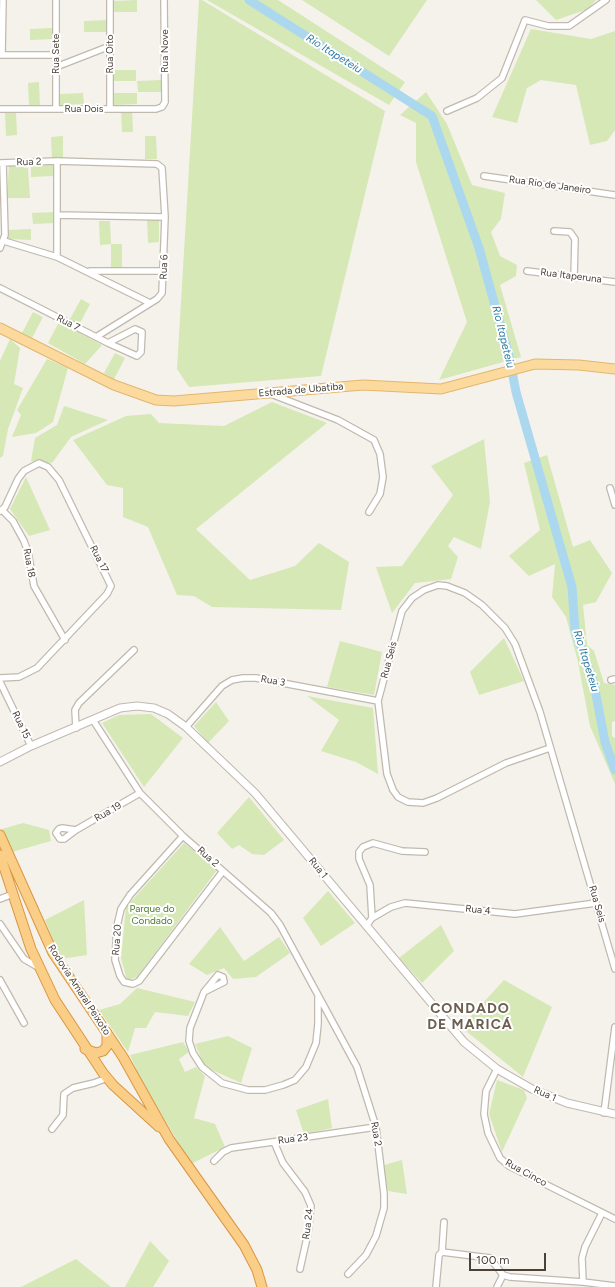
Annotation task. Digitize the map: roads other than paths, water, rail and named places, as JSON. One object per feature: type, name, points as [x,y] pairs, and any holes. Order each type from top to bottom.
[{"type":"highway","name":"Rodovia Amaral Peixoto","points":[[0,835],[54,953],[136,1078],[169,1139],[237,1235],[250,1257],[262,1287]]},
{"type":"highway","name":"Rodovia Amaral Peixoto","points":[[0,855],[38,967],[55,1000],[85,1048],[107,1078],[169,1139]]},
{"type":"highway","points":[[85,1048],[96,1053],[103,1051],[107,1046],[107,1033]]},
{"type":"main road","name":"Estrada de Ubatiba","points":[[0,328],[114,385],[156,400],[185,401],[363,385],[442,389],[520,367],[546,363],[615,369]]},
{"type":"street","points":[[2,0],[1,55],[56,55]]},
{"type":"street","name":"Rua Sete","points":[[56,0],[56,108]]},
{"type":"street","name":"Rua Oito","points":[[110,0],[110,108]]},
{"type":"street","name":"Rua Nove","points":[[164,0],[165,102]]},
{"type":"street","points":[[448,111],[477,98],[502,78],[525,20],[548,26],[570,26],[606,0]]},
{"type":"street","points":[[56,67],[110,46]]},
{"type":"street","name":"Rua Dois","points":[[0,109],[156,109],[162,107],[165,102]]},
{"type":"street","points":[[57,161],[57,257]]},
{"type":"street","name":"Rua 2","points":[[2,163],[57,161],[157,164]]},
{"type":"street","points":[[0,248],[4,241],[2,216],[2,163]]},
{"type":"street","name":"Rua 6","points":[[96,337],[157,299],[162,293],[165,217],[164,172],[157,164]]},
{"type":"street","name":"Rua Rio de Janeiro","points":[[484,176],[615,195]]},
{"type":"street","points":[[57,215],[165,217]]},
{"type":"street","points":[[554,230],[570,232],[575,239],[574,277]]},
{"type":"street","points":[[4,241],[57,257],[150,303]]},
{"type":"street","points":[[88,271],[164,271]]},
{"type":"street","points":[[113,284],[117,271]]},
{"type":"street","name":"Rua Itaperuna","points":[[527,271],[615,282]]},
{"type":"street","name":"Rua 7","points":[[0,288],[108,343],[137,356],[141,352],[142,335],[138,329],[108,343]]},
{"type":"street","points":[[140,298],[142,308]]},
{"type":"street","points":[[267,393],[338,420],[374,440],[380,454],[383,477],[380,494],[369,512]]},
{"type":"street","name":"Rua 17","points":[[0,678],[18,677],[37,668],[109,592],[112,586],[57,476],[48,466],[39,463],[24,471],[1,511]]},
{"type":"street","points":[[610,488],[615,505]]},
{"type":"street","name":"Rua 18","points":[[1,511],[13,521],[24,540],[28,552],[34,586],[65,640]]},
{"type":"street","name":"Rua Seis","points":[[550,748],[506,763],[437,798],[423,803],[408,802],[398,797],[393,790],[387,774],[378,701],[402,611],[412,598],[424,590],[438,585],[447,586],[465,593],[482,605],[505,628],[516,644],[550,748],[615,969]]},
{"type":"street","points":[[76,728],[75,710],[79,703],[134,650]]},
{"type":"street","name":"Rua 3","points":[[186,727],[222,686],[232,680],[243,678],[256,678],[378,701]]},
{"type":"street","name":"Rua 15","points":[[0,682],[31,746]]},
{"type":"street","name":"Rua 1","points":[[0,762],[31,746],[120,708],[154,708],[168,714],[186,727],[255,793],[464,1042],[497,1069],[532,1089],[567,1103],[604,1113],[615,1114]]},
{"type":"street","name":"Rua 2","points":[[93,720],[140,793],[183,836],[271,913],[280,925],[357,1067],[376,1127],[384,1194],[384,1208],[376,1236],[366,1255],[348,1274]]},
{"type":"street","name":"Rua 19","points":[[76,830],[140,793]]},
{"type":"street","name":"Rua 20","points":[[183,836],[130,895],[121,909],[116,926],[115,960],[120,976],[124,982],[133,984],[139,981],[223,870]]},
{"type":"street","points":[[372,918],[370,885],[359,859],[359,852],[363,846],[373,843],[402,851],[425,852]]},
{"type":"street","points":[[0,900],[13,894]]},
{"type":"street","name":"Rua 4","points":[[367,925],[372,918],[391,906],[405,903],[515,914],[596,903]]},
{"type":"street","points":[[0,924],[16,950],[27,961],[38,967]]},
{"type":"street","points":[[0,980],[24,1023]]},
{"type":"street","name":"Rua 2","points":[[204,992],[190,1028],[189,1041],[193,1053],[202,1067],[222,1083],[248,1090],[265,1090],[283,1085],[295,1080],[306,1067],[316,1043],[318,996]]},
{"type":"street","points":[[604,1113],[615,1027]]},
{"type":"street","name":"Rua Cinco","points":[[497,1069],[486,1091],[484,1114],[488,1133],[500,1158],[509,1166],[615,1219]]},
{"type":"street","points":[[52,1129],[64,1113],[64,1094],[73,1088],[107,1078]]},
{"type":"street","name":"Rua 23","points":[[214,1161],[228,1149],[376,1127]]},
{"type":"street","name":"Rua 24","points":[[274,1142],[283,1163],[305,1192],[311,1206],[308,1233],[300,1269]]},
{"type":"street","points":[[583,1282],[582,1258],[585,1247],[602,1213]]},
{"type":"street","points":[[436,1287],[438,1255],[442,1252],[444,1222]]},
{"type":"street","points":[[442,1252],[490,1258],[503,1275],[518,1279],[583,1282],[615,1286]]},
{"type":"street","points":[[497,1287],[503,1275]]},
{"type":"waterway","name":"Rio Itapeteiu","points":[[249,0],[432,116],[479,248],[509,356],[516,392],[572,587],[575,630],[594,684],[605,742],[615,770]]},
{"type":"district","name":"CONDADO DE MARICÁ","points":[[470,1018]]},
{"type":"park label","name":"Parque do Condado","points":[[152,914]]}]
